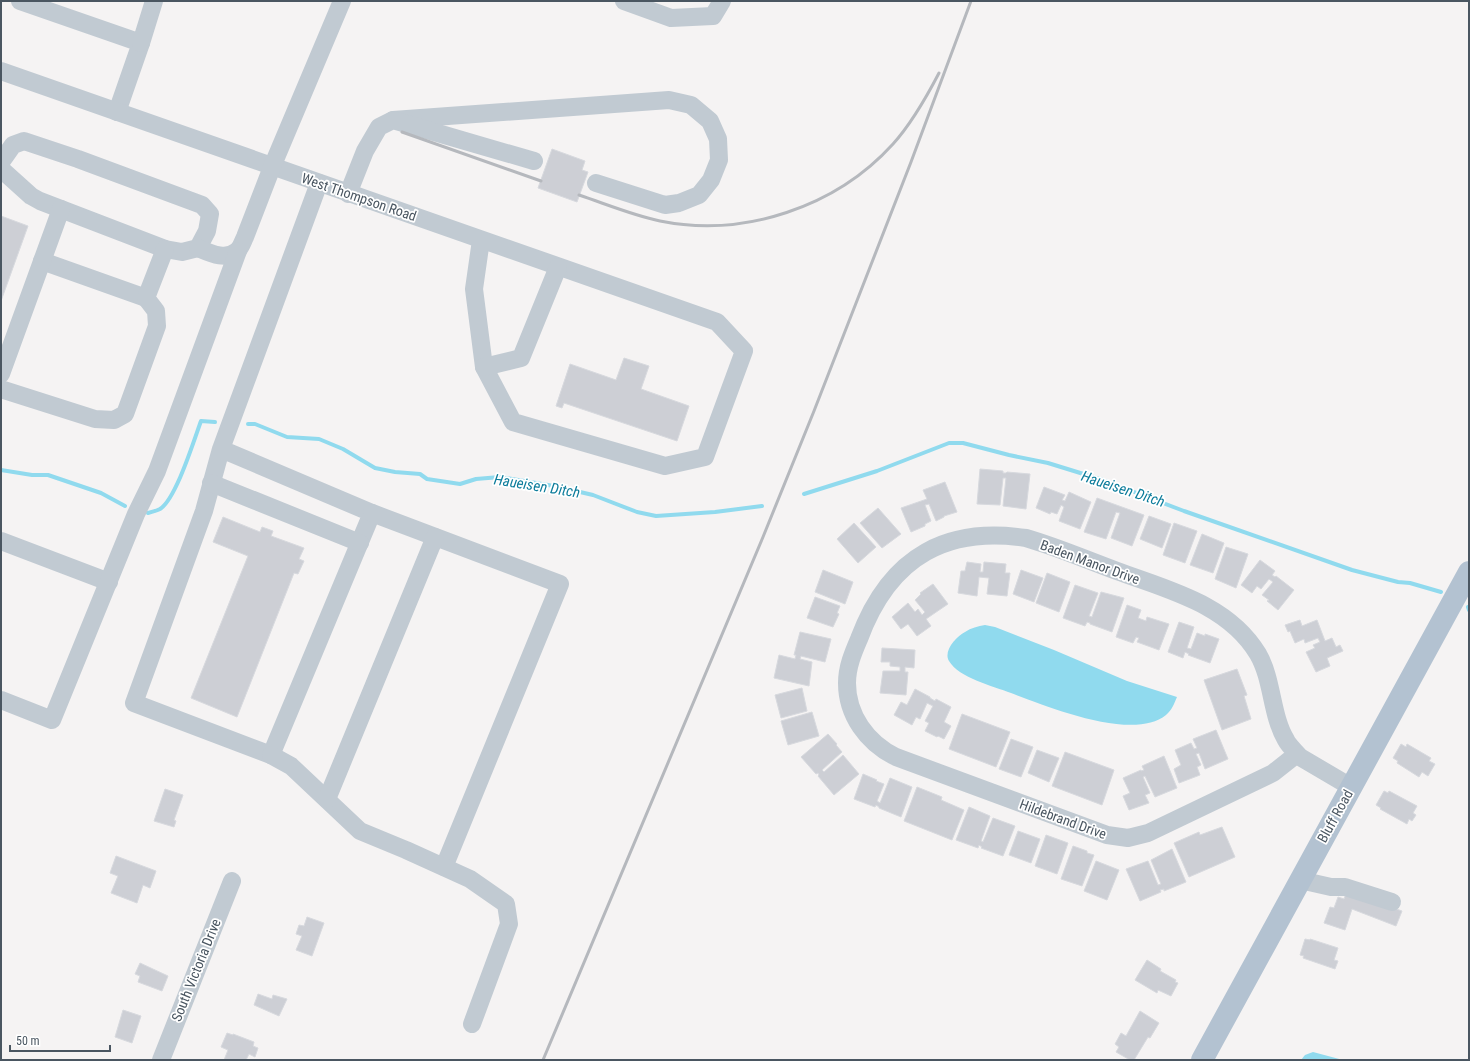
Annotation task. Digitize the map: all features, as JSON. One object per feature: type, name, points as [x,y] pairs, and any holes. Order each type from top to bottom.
[{"type":"main road","name":"Bluff Road","points":[[1202,1060],[1469,572]]},
{"type":"street","points":[[20,1],[140,43]]},
{"type":"street","points":[[117,112],[154,1]]},
{"type":"street","points":[[1,700],[52,720],[136,514],[157,471],[238,250],[245,237],[272,167],[342,1]]},
{"type":"street","points":[[624,1],[671,18],[713,16],[722,1]]},
{"type":"street","name":"West Thompson Road","points":[[1,71],[348,194],[717,322],[744,350],[705,457],[665,466],[513,422],[484,367]]},
{"type":"street","points":[[348,194],[364,152],[379,127],[393,120],[668,100],[691,105],[710,121],[718,139],[719,160],[711,180],[699,195],[679,203],[665,205],[596,183]]},
{"type":"street","points":[[393,120],[534,161]]},
{"type":"street","points":[[1,162],[13,145],[24,141],[202,204],[210,214],[208,231],[198,248]]},
{"type":"street","points":[[1,169],[31,196],[40,201],[165,249],[182,252],[198,248],[218,255],[228,256],[238,250]]},
{"type":"street","points":[[318,183],[221,448],[201,518],[134,703],[271,755],[291,766],[360,831],[470,879],[506,904],[510,924],[472,1024]]},
{"type":"street","points":[[1,374],[61,209]]},
{"type":"street","points":[[481,240],[474,289],[484,367],[521,358],[558,267]]},
{"type":"street","points":[[146,298],[165,249]]},
{"type":"street","points":[[1,389],[95,419],[114,420],[125,414],[157,326],[156,311],[146,298],[42,261]]},
{"type":"street","points":[[221,448],[372,513],[560,584],[444,867]]},
{"type":"street","points":[[211,483],[360,543]]},
{"type":"street","points":[[271,755],[372,513]]},
{"type":"street","name":"Baden Manor Drive","points":[[856,719],[847,691],[851,660],[871,609],[894,577],[926,552],[952,541],[982,536],[1011,536],[1040,542],[1194,600],[1224,618],[1243,635],[1253,646],[1259,656],[1269,684],[1280,727],[1286,741],[1300,757],[1351,787]]},
{"type":"street","points":[[327,799],[435,537]]},
{"type":"street","points":[[1,541],[109,582]]},
{"type":"street","name":"Hildebrand Drive","points":[[856,719],[868,737],[876,745],[896,757],[1095,832],[1128,838],[1148,833],[1273,773],[1298,754]]},
{"type":"street","points":[[1300,880],[1331,887],[1345,888],[1392,902]]},
{"type":"street","name":"South Victoria Drive","points":[[161,1060],[232,881]]},
{"type":"water","points":[[985,625],[995,627],[1054,650],[1127,681],[1177,697],[1166,715],[1151,722],[1133,725],[1089,719],[1067,713],[986,684],[960,672],[949,661],[948,657],[951,645],[961,634],[970,629]]},
{"type":"water","points":[[1313,1052],[1343,1060],[1301,1060],[1305,1055]]},
{"type":"building","points":[[552,149],[585,161],[582,170],[588,172],[577,202],[538,188]]},
{"type":"building","points":[[1,216],[28,226],[1,301]]},
{"type":"building","points":[[624,358],[649,366],[641,389],[689,406],[677,441],[564,403],[562,408],[556,406],[570,364],[616,380]]},
{"type":"building","points":[[980,469],[1003,471],[1003,473],[1030,474],[1026,509],[1003,506],[1006,478],[1003,478],[1000,505],[977,504]]},
{"type":"building","points":[[945,482],[957,512],[944,516],[936,521],[929,504],[925,505],[931,521],[925,524],[925,526],[911,532],[901,508],[927,499],[923,490]]},
{"type":"building","points":[[1044,487],[1065,495],[1062,500],[1065,501],[1069,492],[1091,502],[1080,529],[1059,521],[1064,507],[1061,505],[1057,514],[1051,512],[1050,514],[1036,508]]},
{"type":"building","points":[[1097,498],[1144,515],[1132,546],[1111,538],[1120,513],[1116,512],[1106,539],[1084,532]]},
{"type":"building","points":[[878,508],[901,534],[882,548],[860,523]]},
{"type":"building","points":[[1149,516],[1171,524],[1162,548],[1140,539]]},
{"type":"building","points":[[223,517],[260,532],[262,527],[273,531],[271,536],[304,548],[299,559],[304,561],[298,574],[294,573],[237,717],[191,698],[248,556],[213,542]]},
{"type":"building","points":[[854,523],[876,547],[858,563],[837,539]]},
{"type":"building","points":[[1174,523],[1197,531],[1185,563],[1163,555]]},
{"type":"building","points":[[1202,534],[1224,543],[1213,573],[1190,565]]},
{"type":"building","points":[[1226,547],[1248,554],[1236,588],[1215,579]]},
{"type":"building","points":[[1260,560],[1275,571],[1272,575],[1275,577],[1276,576],[1294,590],[1278,610],[1262,595],[1273,582],[1269,579],[1261,589],[1257,586],[1252,593],[1241,585]]},
{"type":"building","points":[[967,562],[981,564],[980,572],[983,572],[984,562],[1006,564],[1005,573],[1010,573],[1007,596],[987,594],[989,578],[979,577],[977,596],[958,593],[961,571],[965,571]]},
{"type":"building","points":[[823,570],[853,582],[845,604],[815,592]]},
{"type":"building","points":[[1021,570],[1043,578],[1034,602],[1013,594]]},
{"type":"building","points":[[1047,573],[1070,582],[1059,612],[1036,603]]},
{"type":"building","points":[[933,584],[948,604],[926,619],[931,626],[917,636],[908,624],[901,629],[892,617],[908,603],[915,612],[918,609],[922,615],[925,612],[915,600],[921,594],[920,593]]},
{"type":"building","points":[[1075,585],[1098,593],[1089,616],[1092,617],[1101,592],[1124,598],[1112,632],[1087,622],[1085,626],[1063,618]]},
{"type":"building","points":[[815,597],[840,606],[837,613],[839,614],[833,627],[807,618]]},
{"type":"building","points":[[1127,605],[1141,610],[1138,618],[1146,621],[1147,617],[1169,624],[1159,650],[1137,642],[1139,638],[1136,637],[1133,643],[1116,637]]},
{"type":"building","points":[[1300,620],[1302,626],[1317,620],[1325,641],[1332,638],[1336,647],[1340,645],[1343,651],[1327,658],[1330,666],[1316,672],[1306,652],[1315,648],[1313,645],[1320,642],[1318,638],[1305,643],[1304,639],[1295,643],[1290,631],[1288,632],[1285,625]]},
{"type":"building","points":[[1179,622],[1194,627],[1187,648],[1191,649],[1197,633],[1219,639],[1210,663],[1188,655],[1189,654],[1185,652],[1183,658],[1168,652]]},
{"type":"building","points":[[800,632],[831,639],[825,662],[801,656],[800,659],[812,662],[809,686],[774,678],[779,655],[795,659],[796,655],[794,655]]},
{"type":"building","points":[[882,648],[915,650],[914,668],[905,667],[905,672],[908,672],[906,695],[880,693],[883,671],[900,671],[900,667],[890,666],[890,662],[881,662]]},
{"type":"building","points":[[1237,669],[1247,695],[1244,696],[1251,719],[1222,730],[1204,680]]},
{"type":"building","points":[[802,688],[807,711],[781,718],[775,695]]},
{"type":"building","points":[[915,689],[935,701],[936,699],[951,707],[944,722],[951,726],[944,739],[925,731],[929,723],[925,721],[933,706],[927,703],[920,719],[916,717],[912,725],[894,715],[901,702],[907,705]]},
{"type":"building","points":[[812,712],[819,736],[788,745],[781,721]]},
{"type":"building","points":[[962,714],[1010,732],[996,767],[949,749]]},
{"type":"building","points":[[1216,730],[1228,759],[1205,769],[1199,753],[1196,754],[1201,765],[1197,767],[1200,775],[1179,783],[1174,769],[1181,765],[1175,750],[1191,743],[1194,749],[1197,748],[1193,739]]},
{"type":"building","points":[[828,734],[842,752],[822,770],[824,772],[843,755],[859,774],[834,795],[818,776],[818,773],[816,774],[801,757]]},
{"type":"building","points":[[1011,739],[1033,747],[1021,777],[999,769]]},
{"type":"building","points":[[1401,744],[1406,747],[1407,744],[1431,758],[1429,761],[1435,764],[1428,776],[1422,772],[1419,777],[1397,763],[1398,761],[1393,758]]},
{"type":"building","points":[[1037,750],[1059,758],[1049,782],[1028,773]]},
{"type":"building","points":[[1065,752],[1114,770],[1102,805],[1052,786]]},
{"type":"building","points":[[1164,756],[1177,788],[1155,797],[1145,776],[1143,777],[1150,793],[1145,795],[1149,803],[1129,810],[1123,796],[1130,793],[1123,778],[1144,770],[1142,766]]},
{"type":"building","points":[[863,774],[884,784],[877,801],[880,803],[890,778],[912,787],[901,817],[879,808],[876,805],[875,807],[854,799]]},
{"type":"building","points":[[917,787],[942,797],[941,800],[964,810],[952,840],[904,821]]},
{"type":"building","points":[[165,789],[183,795],[174,820],[176,821],[174,827],[154,821]]},
{"type":"building","points":[[1384,791],[1388,793],[1389,791],[1417,806],[1413,813],[1416,815],[1412,821],[1409,819],[1407,824],[1380,809],[1381,808],[1376,805]]},
{"type":"building","points":[[969,807],[990,816],[981,841],[983,842],[993,818],[1015,826],[1003,856],[981,848],[982,847],[979,845],[978,848],[956,840]]},
{"type":"building","points":[[1222,827],[1235,857],[1189,877],[1174,843],[1199,832],[1200,835]]},
{"type":"building","points":[[1018,831],[1040,839],[1031,863],[1009,855]]},
{"type":"building","points":[[1046,835],[1068,843],[1057,874],[1035,866]]},
{"type":"building","points":[[1073,846],[1094,855],[1082,886],[1061,879]]},
{"type":"building","points":[[1172,849],[1186,882],[1164,891],[1164,889],[1160,890],[1161,892],[1140,901],[1126,869],[1148,861],[1158,885],[1161,884],[1151,860]]},
{"type":"building","points":[[116,856],[156,871],[150,888],[143,885],[137,903],[111,893],[118,876],[110,873]]},
{"type":"building","points":[[1096,861],[1119,870],[1107,900],[1084,891]]},
{"type":"building","points":[[1346,894],[1366,898],[1402,911],[1396,926],[1352,909],[1345,930],[1324,923],[1330,907],[1334,908],[1338,897],[1344,899]]},
{"type":"building","points":[[307,917],[324,923],[312,956],[296,950],[302,936],[296,934],[299,925],[304,926]]},
{"type":"building","points":[[1305,939],[1310,939],[1338,948],[1334,960],[1338,961],[1335,969],[1303,958],[1304,956],[1300,955]]},
{"type":"building","points":[[1147,960],[1161,969],[1160,971],[1176,980],[1175,982],[1178,983],[1171,996],[1158,990],[1157,993],[1135,980]]},
{"type":"building","points":[[140,963],[168,976],[162,991],[138,982],[140,976],[135,974]]},
{"type":"building","points":[[258,994],[272,999],[273,995],[287,999],[279,1016],[254,1005]]},
{"type":"building","points":[[123,1010],[141,1016],[132,1043],[115,1037]]},
{"type":"building","points":[[1140,1011],[1159,1023],[1150,1038],[1148,1037],[1134,1060],[1130,1060],[1116,1052],[1119,1047],[1115,1044],[1121,1033],[1126,1036]]},
{"type":"building","points":[[227,1033],[254,1042],[253,1046],[258,1048],[255,1057],[249,1054],[246,1060],[224,1060],[228,1050],[221,1047]]},
{"type":"waterway","name":"Haueisen Ditch","points":[[148,513],[160,509],[172,494],[184,468],[201,421],[215,422]]},
{"type":"waterway","name":"Haueisen Ditch","points":[[248,424],[255,424],[287,437],[319,439],[343,449],[375,468],[395,472],[420,474],[427,479],[460,484],[476,479],[500,477],[554,486],[593,495],[637,512],[656,516],[715,512],[762,506]]},
{"type":"waterway","name":"Haueisen Ditch","points":[[804,494],[877,471],[949,443],[963,443],[1048,463],[1103,480],[1184,511],[1352,570],[1398,582],[1410,583],[1441,592]]},
{"type":"waterway","name":"Haueisen Ditch","points":[[1,470],[32,475],[48,475],[101,493],[125,506]]},
{"type":"railway","points":[[543,1060],[763,537],[814,411],[911,162],[971,1]]},
{"type":"railway","points":[[579,195],[650,219],[692,225],[724,225],[756,221],[787,212],[816,201],[844,185],[870,166],[893,144],[906,128],[924,101],[939,73]]},
{"type":"railway","points":[[402,132],[541,181]]}]
